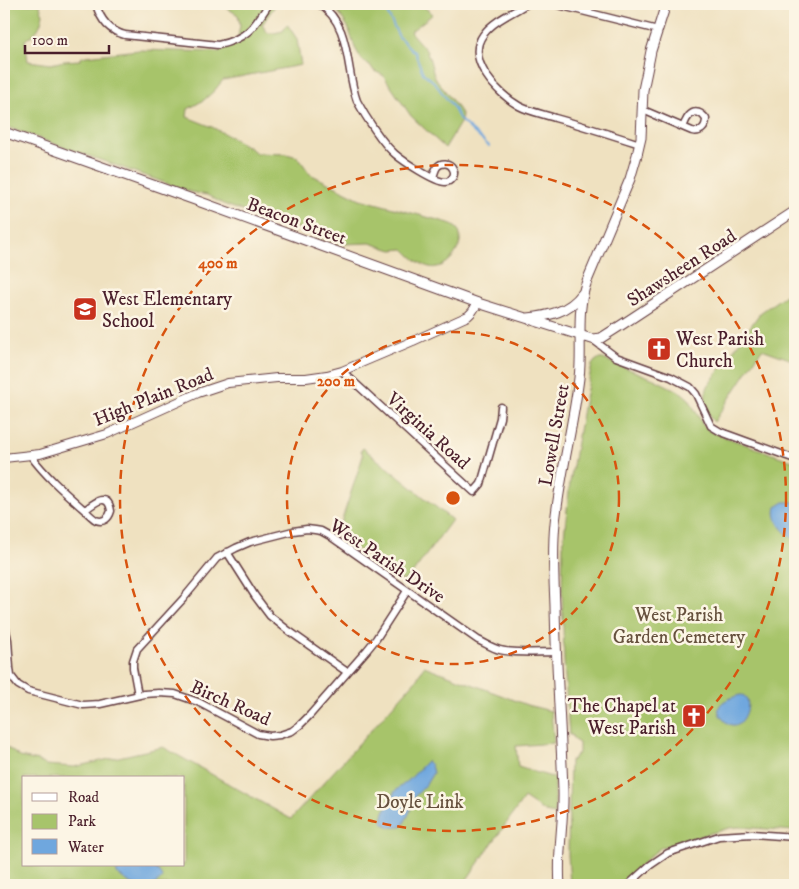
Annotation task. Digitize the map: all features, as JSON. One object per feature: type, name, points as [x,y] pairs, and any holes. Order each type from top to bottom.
[{"type":"main road","name":"Lowell Street","points":[[560,885],[559,852],[563,793],[556,652],[555,523],[579,378],[581,298],[630,179],[640,144],[643,90],[651,51],[666,4]]},
{"type":"main road","name":"Beacon Street","points":[[4,132],[478,303],[581,336]]},
{"type":"main road","name":"Shawsheen Road","points":[[592,339],[601,338],[795,211]]},
{"type":"main road","points":[[524,318],[553,314],[567,308],[575,302],[584,289]]},
{"type":"main road","points":[[581,336],[592,339]]},
{"type":"street","points":[[96,4],[103,21],[118,33],[218,45],[241,38],[253,28],[269,4]]},
{"type":"street","points":[[319,4],[332,16],[343,35],[354,92],[362,110],[395,155],[433,178]]},
{"type":"street","points":[[526,4],[496,23],[483,35],[479,43],[478,53],[480,62],[486,75],[500,93],[520,106],[640,144]]},
{"type":"street","points":[[554,4],[658,30]]},
{"type":"street","points":[[643,110],[683,127]]},
{"type":"street","name":"High Plain Road","points":[[4,458],[31,456],[50,452],[107,434],[198,392],[228,384],[277,378],[306,378],[342,371],[468,316],[478,303]]},
{"type":"street","points":[[592,339],[616,356],[671,377],[690,387],[696,394],[711,426],[721,432],[784,456],[795,458]]},
{"type":"street","name":"Virginia Road","points":[[342,371],[474,492],[481,484],[500,418],[500,407]]},
{"type":"street","points":[[31,456],[49,477],[85,510]]},
{"type":"street","name":"West Parish Drive","points":[[138,695],[133,668],[137,649],[183,599],[214,561],[227,552],[250,542],[307,529],[320,531],[336,540],[478,640],[492,647],[512,652],[556,652]]},
{"type":"street","points":[[227,552],[270,616],[347,672]]},
{"type":"street","name":"Birch Road","points":[[4,621],[8,640],[10,672],[15,682],[24,689],[83,705],[100,704],[149,693],[183,696],[258,734],[275,736],[288,732],[300,725],[376,639],[407,591]]},
{"type":"street","points":[[628,885],[649,866],[668,853],[719,836],[752,834],[795,837]]},
{"type":"green space","points":[[4,4],[41,4],[40,7],[43,14],[39,26],[36,32],[25,40],[28,61],[51,64],[80,60],[86,56],[139,50],[218,52],[237,43],[240,25],[238,15],[225,7],[214,4],[276,4],[262,25],[268,33],[274,33],[283,31],[287,24],[297,39],[301,65],[223,80],[204,100],[188,109],[187,117],[212,127],[257,153],[286,154],[298,157],[310,174],[360,199],[449,223],[457,229],[460,235],[459,247],[456,253],[442,265],[428,267],[404,249],[392,250],[370,243],[342,244],[328,241],[293,226],[259,217],[223,204],[207,195],[191,192],[4,126]]},
{"type":"green space","points":[[333,4],[420,4],[433,14],[410,32],[426,50],[434,76],[462,115],[460,123],[445,148],[411,116],[383,75],[374,71],[370,65],[362,60],[355,48],[348,27]]},
{"type":"green space","points":[[795,288],[795,361],[762,349],[714,422],[708,414],[705,405],[708,386],[760,313]]},
{"type":"green space","name":"West Parish Garden Cemetery","points":[[598,359],[603,359],[654,379],[682,393],[689,399],[703,425],[711,432],[795,462],[795,831],[729,828],[662,847],[619,885],[570,885],[568,854],[570,760],[573,760],[579,753],[579,743],[574,740],[572,735],[569,735],[564,661],[563,546],[570,482],[583,408],[592,365]]},
{"type":"green space","points":[[363,448],[452,520],[409,578],[405,580],[401,580],[337,535],[363,456],[361,450]]},
{"type":"green space","name":"Doyle Link","points":[[424,666],[527,705],[551,711],[554,743],[516,746],[518,767],[555,778],[555,814],[545,812],[524,798],[463,885],[4,885],[4,745],[20,757],[46,765],[74,767],[163,747],[291,819],[417,679]]},
{"type":"water","points":[[784,502],[795,502],[795,539],[787,534],[777,522],[776,507]]},
{"type":"water","points":[[740,695],[745,697],[748,702],[745,716],[736,725],[729,724],[719,713],[720,705]]},
{"type":"water","points":[[427,761],[431,765],[433,773],[425,786],[415,796],[403,825],[394,828],[387,826],[382,821],[384,812],[395,791],[409,780]]},
{"type":"water","points":[[116,866],[154,866],[162,878],[150,886],[143,886],[128,882],[117,874]]},
{"type":"waterway","points":[[383,4],[399,37],[415,53],[423,73],[434,82],[453,107],[460,120],[489,146]]},
{"type":"place","name":"West Elementary School","points":[[85,309]]},
{"type":"place","name":"West Parish Church","points":[[659,349]]},
{"type":"place","name":"The Chapel at West Parish","points":[[694,716]]}]
